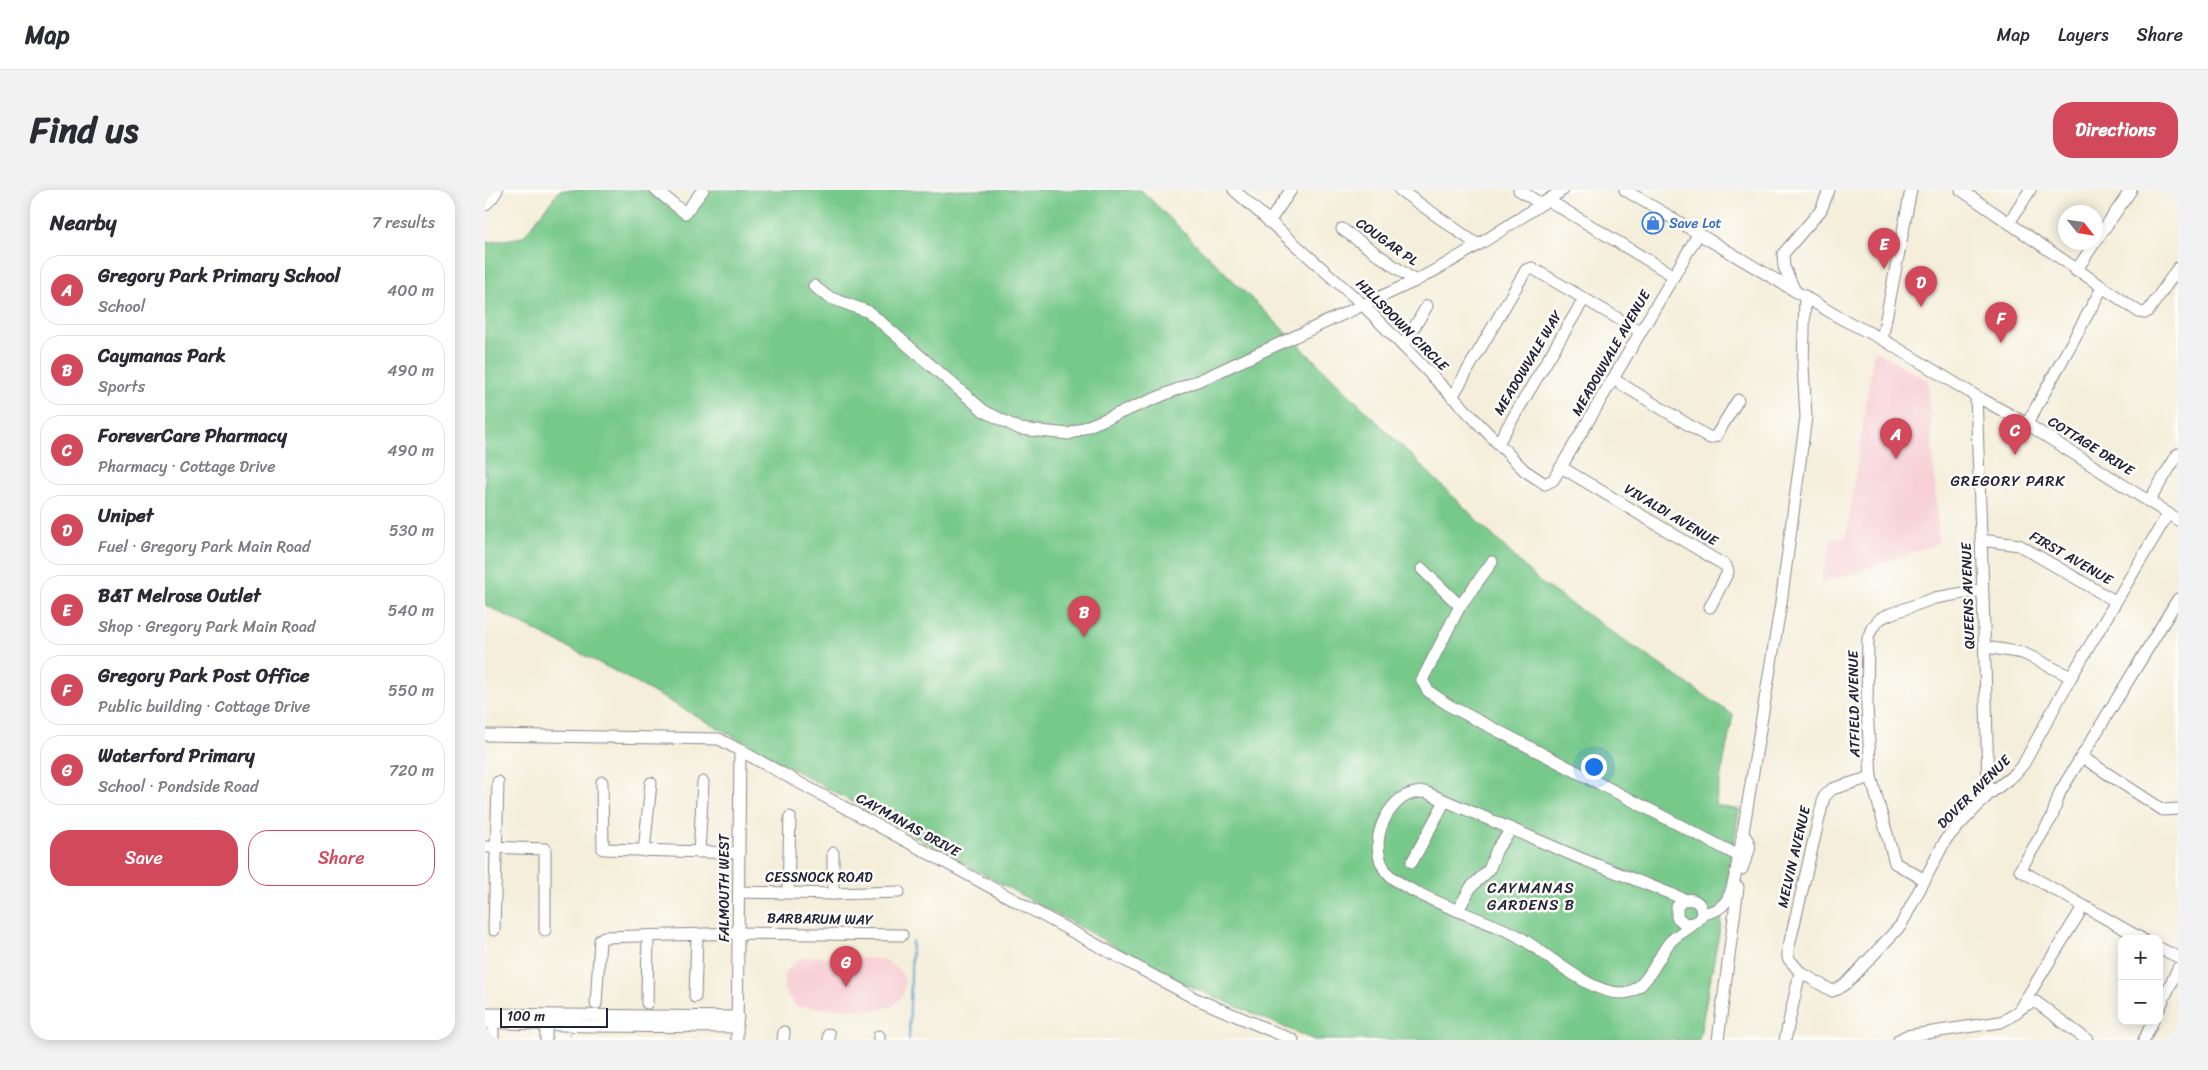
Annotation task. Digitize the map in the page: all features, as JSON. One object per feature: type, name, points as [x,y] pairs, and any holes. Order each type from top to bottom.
[{"type":"street","points":[[485,205],[497,190]]},
{"type":"street","points":[[656,190],[685,213],[703,190]]},
{"type":"street","name":"HILLSDOWN CIRCLE","points":[[1235,190],[1362,304],[1498,444],[1525,470],[1545,484]]},
{"type":"street","points":[[1269,222],[1291,190]]},
{"type":"street","points":[[1400,190],[1478,245]]},
{"type":"street","points":[[1519,190],[1544,202],[1674,276]]},
{"type":"street","points":[[814,286],[828,298],[869,312],[984,411],[1020,429],[1069,434],[1207,377],[1415,281],[1478,245],[1563,190]]},
{"type":"street","name":"COTTAGE DRIVE","points":[[1625,190],[1842,319],[1882,339],[1976,396],[2027,424],[2173,517]]},
{"type":"street","points":[[1702,913],[1699,903],[1694,900],[1684,900],[1425,792],[1412,792],[1404,795],[1391,807],[1383,820],[1377,848],[1386,871],[1404,886],[1517,936],[1549,956],[1572,974],[1597,987],[1615,992],[1629,992],[1640,985],[1677,933],[1695,923],[1702,913],[1711,912],[1724,906],[1730,896],[1739,856],[1781,603],[1806,417],[1800,293],[1784,267],[1783,254],[1821,210],[1829,190]]},
{"type":"street","points":[[1882,339],[1911,190]]},
{"type":"street","points":[[1961,190],[2139,312],[2145,313],[2149,310],[2178,268]]},
{"type":"street","points":[[2009,223],[2030,190]]},
{"type":"street","points":[[2103,230],[2131,190]]},
{"type":"street","name":"COUGAR PL","points":[[1341,229],[1415,281]]},
{"type":"street","name":"MEADOWVALE AVENUE","points":[[1545,484],[1553,480],[1561,468],[1699,233]]},
{"type":"street","points":[[2076,270],[2090,250]]},
{"type":"street","points":[[1452,396],[1526,270],[1532,268],[1641,332]]},
{"type":"street","points":[[2027,424],[2102,288]]},
{"type":"street","name":"MEADOWVALE WAY","points":[[1498,444],[1584,299]]},
{"type":"street","points":[[1403,346],[1427,306]]},
{"type":"street","points":[[1613,380],[1710,438],[1716,436],[1738,400]]},
{"type":"street","name":"QUEENS AVENUE","points":[[1976,396],[1988,795]]},
{"type":"street","points":[[2149,501],[2178,454]]},
{"type":"street","name":"VIVALDI AVENUE","points":[[1561,468],[1727,566],[1728,572],[1710,607]]},
{"type":"street","name":"DOVER AVENUE","points":[[1800,972],[1831,990],[1839,989],[1848,982],[1901,925],[1946,839],[1988,795],[2015,774],[2024,763],[2115,601],[2173,517]]},
{"type":"street","name":"FIRST AVENUE","points":[[1981,540],[2019,546],[2115,601]]},
{"type":"street","points":[[1492,562],[1460,606],[1422,680],[1428,691],[1450,706],[1739,856]]},
{"type":"street","points":[[1422,569],[1460,606]]},
{"type":"street","name":"ATFIELD AVENUE","points":[[1925,880],[1895,863],[1871,778],[1867,707],[1868,638],[1872,628],[1881,618],[1935,598],[1981,590]]},
{"type":"street","points":[[2135,935],[2020,870],[2052,817],[2059,792],[2178,599]]},
{"type":"street","points":[[1985,647],[2023,653],[2071,677]]},
{"type":"street","name":"CAYMANAS DRIVE","points":[[485,734],[719,739],[1186,994],[1293,1040]]},
{"type":"street","name":"FALMOUTH WEST","points":[[737,1040],[740,750]]},
{"type":"street","points":[[2082,757],[2163,810],[2178,809]]},
{"type":"street","name":"MELVIN AVENUE","points":[[1800,972],[1788,958],[1788,950],[1824,797],[1832,789],[1871,778]]},
{"type":"street","points":[[494,930],[491,847],[498,782]]},
{"type":"street","points":[[602,782],[601,847],[605,850],[739,852]]},
{"type":"street","points":[[699,852],[703,782]]},
{"type":"street","points":[[644,850],[651,783]]},
{"type":"street","points":[[1411,862],[1445,801]]},
{"type":"street","points":[[788,892],[790,817]]},
{"type":"street","points":[[1458,910],[1471,887],[1489,870],[1497,849],[1512,829]]},
{"type":"street","points":[[1718,1040],[1737,892],[1744,863],[1751,848],[1749,840],[1742,832]]},
{"type":"street","points":[[491,847],[545,849],[545,930]]},
{"type":"street","points":[[833,853],[833,894]]},
{"type":"street","name":"CESSNOCK ROAD","points":[[739,892],[833,894],[899,892]]},
{"type":"street","points":[[1684,900],[1677,907],[1677,917],[1685,924],[1695,923]]},
{"type":"street","points":[[2021,1008],[2083,907]]},
{"type":"street","name":"BARBARUM WAY","points":[[596,1004],[601,938],[739,933],[902,935]]},
{"type":"street","points":[[647,1003],[649,936]]},
{"type":"street","points":[[695,997],[697,936]]},
{"type":"street","points":[[2163,950],[2178,957]]},
{"type":"street","points":[[2163,1000],[2178,968]]},
{"type":"street","points":[[1785,1040],[1800,972]]},
{"type":"street","points":[[1899,1040],[1906,1036],[2009,1020],[2026,1003],[2036,1002],[2087,1040]]},
{"type":"street","points":[[485,1014],[737,1022]]},
{"type":"street","points":[[490,1031],[737,1022]]},
{"type":"street","points":[[2145,1040],[2151,1025]]},
{"type":"shaded area","points":[[1874,350],[1928,380],[1939,543],[1820,584],[1832,538],[1846,538]]},
{"type":"shaded area","points":[[800,958],[881,959],[900,970],[905,980],[903,995],[893,1006],[878,1010],[797,1007],[784,991],[784,973]]},
{"type":"green space","points":[[560,190],[647,190],[685,220],[710,190],[1141,190],[1541,583],[1733,715],[1715,805],[1739,810],[1699,1040],[1314,1040],[1176,980],[611,669],[485,605],[485,243],[523,237]]},
{"type":"waterway","points":[[909,1040],[912,941]]},
{"type":"waterway","points":[[572,1031],[572,1040]]},
{"type":"place","name":"Save Lot","points":[[1653,223]]},
{"type":"place","name":"B&T Melrose Outlet","points":[[1884,269]]},
{"type":"place","name":"Unipet","points":[[1921,307]]},
{"type":"place","name":"Gregory Park Post Office","points":[[2001,343]]},
{"type":"place","name":"ForeverCare Pharmacy","points":[[2015,455]]},
{"type":"place","name":"Gregory Park Primary School","points":[[1896,459]]},
{"type":"place","name":"Caymanas Park","points":[[1084,637]]},
{"type":"place","name":"Waterford Primary","points":[[846,987]]},
{"type":"district","name":"GREGORY PARK","points":[[2008,481]]},
{"type":"district","name":"CAYMANAS GARDENS B","points":[[1531,896]]}]
